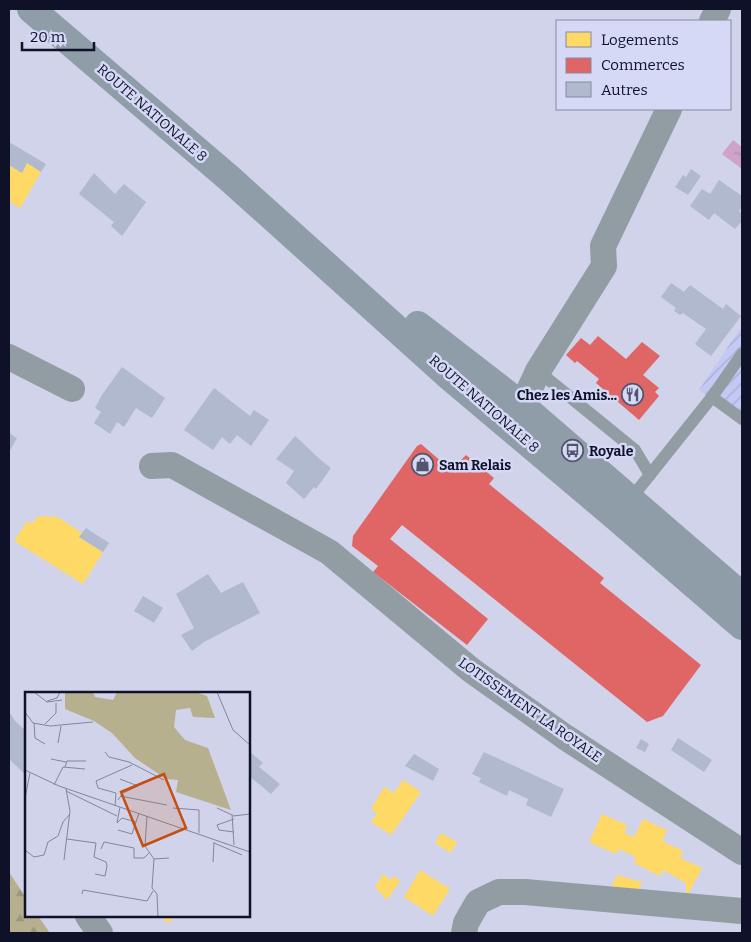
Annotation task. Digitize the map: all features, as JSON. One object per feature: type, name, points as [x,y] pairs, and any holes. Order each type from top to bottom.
[{"type":"main road","name":"ROUTE NATIONALE 8","points":[[31,9],[229,178],[512,413],[573,451],[624,508],[742,626]]},
{"type":"main road","name":"ROUTE NATIONALE 8","points":[[624,508],[742,596]]},
{"type":"street","points":[[512,413],[526,397],[538,371],[604,266],[603,246],[669,110]]},
{"type":"street","points":[[9,357],[72,389]]},
{"type":"street","name":"LOTISSEMENT LA ROYALE","points":[[152,466],[172,465],[329,552],[479,675],[565,737],[742,852]]},
{"type":"street","points":[[464,933],[466,923],[478,902],[499,892],[525,892],[742,911]]},
{"type":"street","points":[[89,917],[100,933]]},
{"type":"lane","points":[[624,508],[712,397],[742,354]]},
{"type":"lane","points":[[538,371],[636,450],[650,475]]},
{"type":"lane","points":[[712,397],[742,419]]},
{"type":"shaded area","points":[[742,326],[742,422],[699,390]]},
{"type":"green space","points":[[9,872],[25,896],[25,917],[39,917],[50,933],[9,933]]},
{"type":"water","points":[[733,140],[742,147],[742,169],[722,154]]},
{"type":"building: Logements","points":[[27,163],[41,172],[20,208],[9,201],[9,165],[22,173]]},
{"type":"building: Logements","points":[[41,516],[58,517],[82,533],[79,537],[103,552],[83,584],[14,541],[27,521],[32,524],[36,518]]},
{"type":"building: Logements","points":[[403,780],[421,792],[391,835],[371,822],[377,813],[371,809],[384,787],[394,793]]},
{"type":"building: Logements","points":[[602,814],[627,825],[624,833],[634,837],[643,819],[667,830],[662,841],[683,851],[680,858],[702,868],[686,898],[686,883],[663,870],[660,876],[634,863],[636,857],[619,849],[616,854],[589,842]]},
{"type":"building: Logements","points":[[441,833],[457,842],[451,853],[435,843]]},
{"type":"building: Logements","points":[[420,870],[450,889],[433,916],[404,897]]},
{"type":"building: Logements","points":[[383,874],[391,880],[394,876],[400,881],[387,900],[375,887]]},
{"type":"building: Logements","points":[[617,875],[642,882],[637,894],[610,890]]},
{"type":"building: Logements","points":[[161,917],[174,917],[168,923]]},
{"type":"building: Commerces","points":[[598,336],[626,359],[642,342],[660,356],[643,375],[659,388],[655,392],[659,396],[639,420],[596,383],[599,379],[577,361],[575,363],[566,355],[581,338],[590,345]]},
{"type":"building: Commerces","points":[[421,444],[443,463],[449,462],[456,465],[466,455],[494,478],[489,484],[604,578],[600,583],[701,665],[663,716],[647,722],[402,525],[390,539],[488,619],[467,645],[373,572],[378,566],[352,546],[353,536],[417,446]]},
{"type":"building: Autres","points":[[9,142],[46,164],[41,172],[27,163],[22,173],[9,165]]},
{"type":"building: Autres","points":[[691,169],[701,176],[688,195],[675,187],[683,175],[686,177]]},
{"type":"building: Autres","points":[[94,173],[115,194],[124,184],[146,202],[122,236],[111,226],[114,222],[79,194]]},
{"type":"building: Autres","points":[[719,180],[742,196],[742,207],[739,211],[742,214],[742,221],[735,229],[714,213],[709,220],[690,206],[702,189],[710,194]]},
{"type":"building: Autres","points":[[671,283],[684,292],[690,285],[723,309],[726,304],[741,316],[711,356],[695,344],[706,329],[683,313],[680,315],[674,311],[676,308],[661,297]]},
{"type":"building: Autres","points":[[122,367],[165,398],[152,418],[136,408],[124,427],[117,422],[110,434],[94,423],[101,412],[95,408]]},
{"type":"building: Autres","points":[[214,388],[250,416],[254,410],[269,420],[251,446],[237,435],[230,444],[222,437],[213,450],[184,430]]},
{"type":"building: Autres","points":[[9,433],[17,438],[9,452]]},
{"type":"building: Autres","points":[[295,436],[331,468],[316,489],[314,487],[304,499],[286,483],[294,471],[276,459]]},
{"type":"building: Autres","points":[[86,528],[109,543],[103,552],[79,537]]},
{"type":"building: Autres","points":[[208,574],[221,593],[243,582],[260,613],[204,642],[192,651],[181,635],[194,628],[176,594]]},
{"type":"building: Autres","points":[[143,596],[163,608],[154,623],[134,611]]},
{"type":"building: Autres","points":[[9,712],[25,730],[25,774],[9,759]]},
{"type":"building: Autres","points":[[678,738],[712,760],[704,772],[671,750]]},
{"type":"building: Autres","points":[[641,739],[649,744],[645,752],[636,748]]},
{"type":"building: Autres","points":[[250,752],[263,763],[259,767],[280,784],[271,794],[250,777]]},
{"type":"building: Autres","points":[[484,752],[564,789],[551,817],[526,805],[528,799],[509,790],[507,796],[479,782],[481,778],[472,774]]},
{"type":"building: Autres","points":[[414,754],[439,769],[433,781],[405,766]]},
{"type":"place","name":"Chez les Amis...","points":[[633,395]]},
{"type":"place","name":"Royale","points":[[573,451]]},
{"type":"place","name":"Sam Relais","points":[[423,465]]}]
